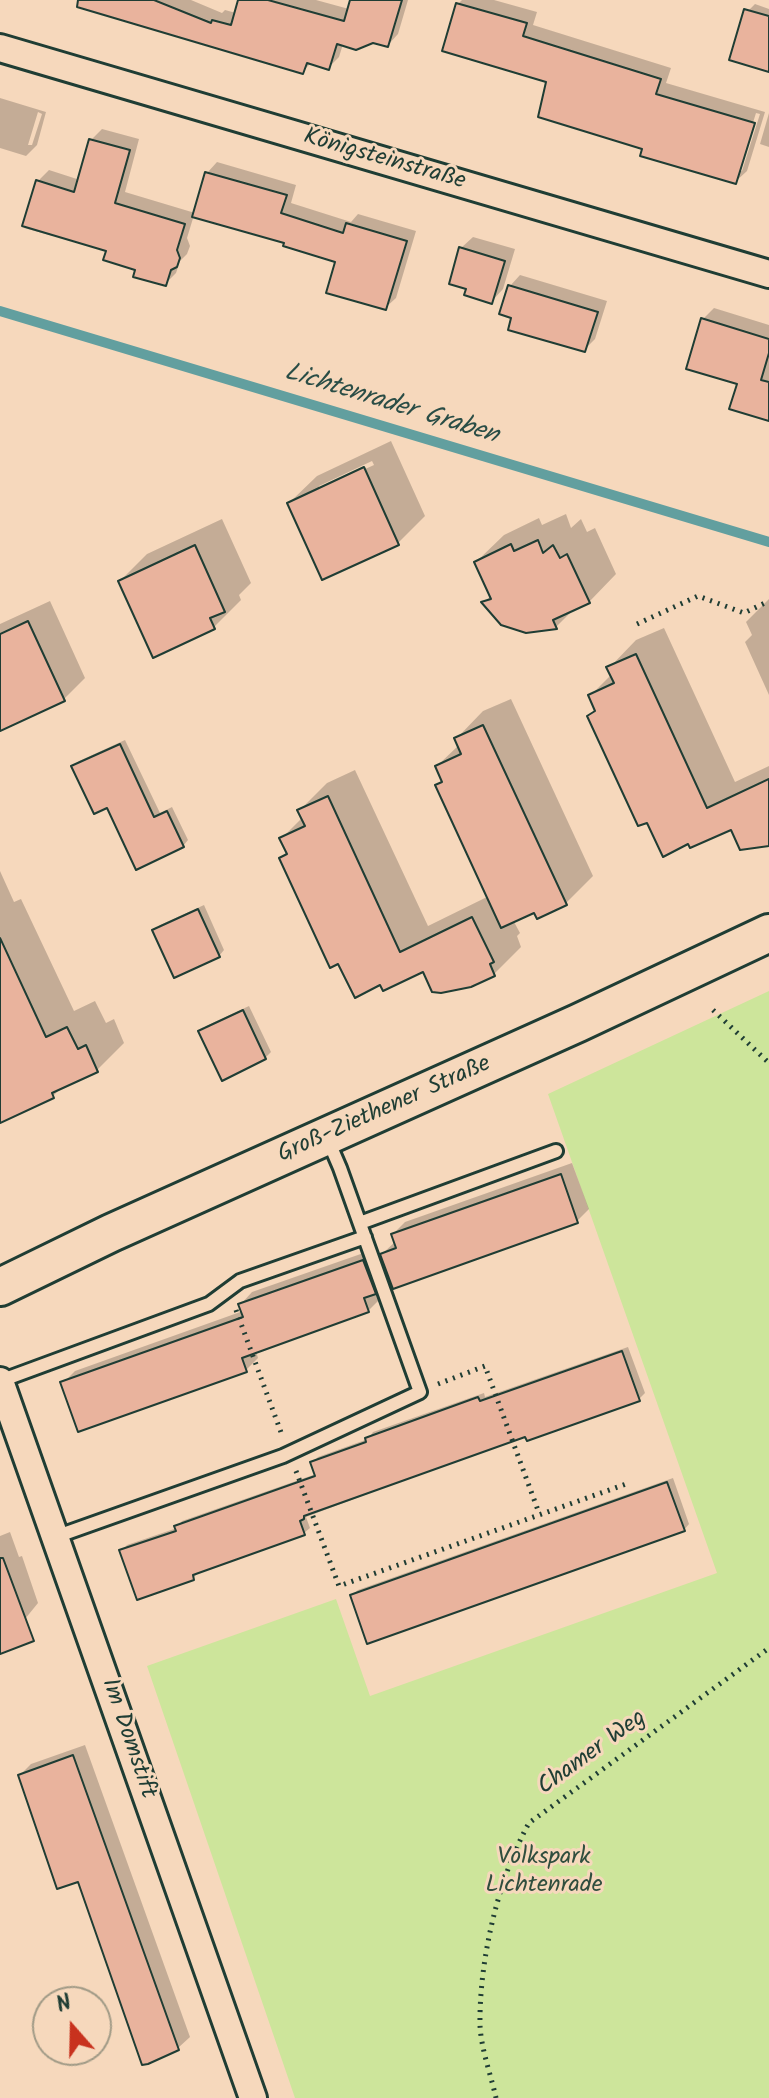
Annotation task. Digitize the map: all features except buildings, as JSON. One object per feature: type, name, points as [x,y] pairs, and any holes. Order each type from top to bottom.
[{"type":"street","name":"Königsteinstraße","points":[[0,48],[769,274]]},
{"type":"street","name":"Groß-Ziethener Straße","points":[[0,1287],[111,1233],[769,933]]},
{"type":"street","name":"Im Domstift","points":[[0,1381],[253,2098]]},
{"type":"lane","points":[[55,1537],[289,1454],[420,1392],[327,1137]]},
{"type":"lane","points":[[360,1223],[556,1151]]},
{"type":"lane","points":[[0,1381],[209,1304],[240,1281],[365,1237]]},
{"type":"path","points":[[637,624],[698,596],[744,613],[769,601]]},
{"type":"path","points":[[713,1010],[769,1063]]},
{"type":"path","points":[[228,1290],[339,1586],[629,1483]]},
{"type":"path","points":[[420,1392],[485,1366],[539,1513]]},
{"type":"path","name":"Chamer Weg","points":[[496,2098],[480,2028],[484,1963],[503,1883],[529,1823],[769,1648]]},
{"type":"green space","name":"Volkspark Lichtenrade","points":[[769,991],[769,2098],[295,2098],[147,1666],[336,1599],[370,1696],[717,1573],[548,1094]]},
{"type":"waterway","name":"Lichtenrader Graben","points":[[0,311],[769,542]]}]
